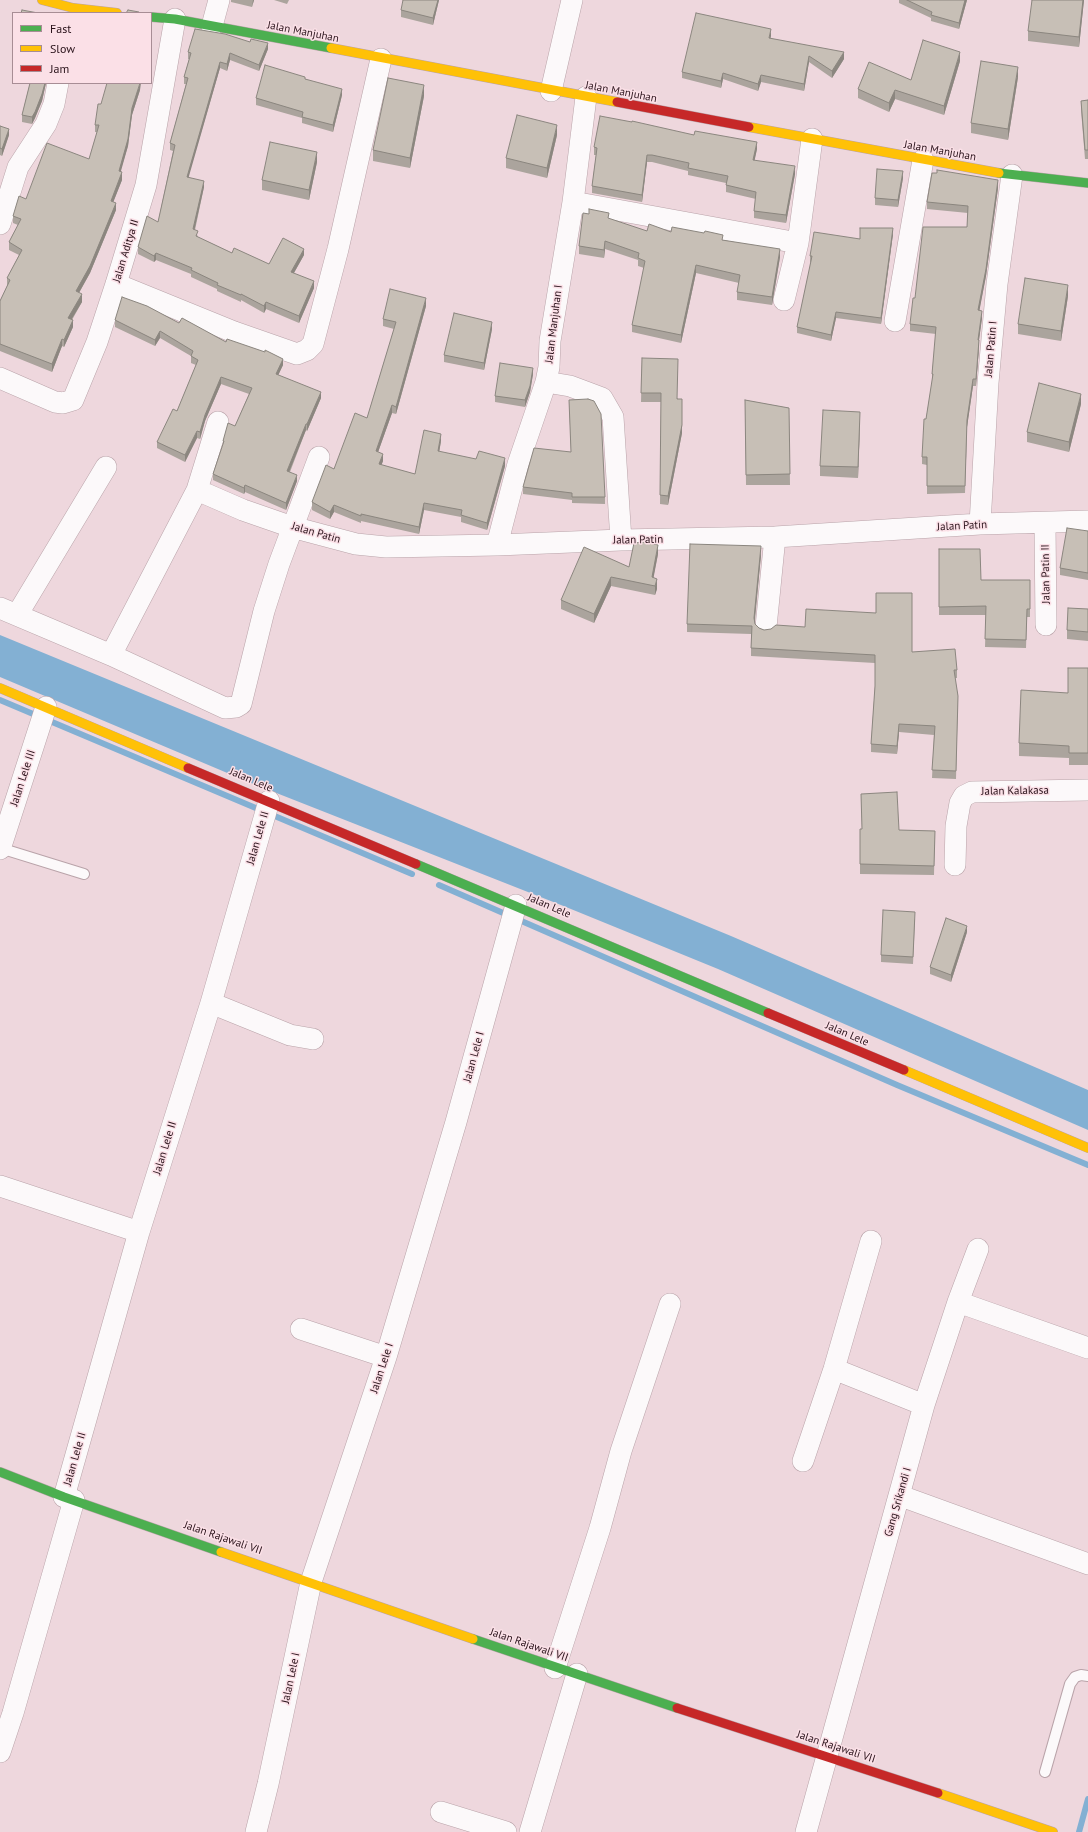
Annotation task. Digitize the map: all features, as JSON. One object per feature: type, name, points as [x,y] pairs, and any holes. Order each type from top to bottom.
[{"type":"street","points":[[42,0],[72,11],[94,12]]},
{"type":"street","points":[[212,26],[219,0]]},
{"type":"street","points":[[551,91],[572,0]]},
{"type":"street","name":"Jalan Manjuhan","points":[[152,16],[175,19],[923,160],[1012,175],[1088,183]]},
{"type":"street","name":"Jalan Aditya II","points":[[0,378],[55,402],[63,404],[73,400],[96,342],[116,284],[146,185],[175,19]]},
{"type":"street","points":[[116,284],[234,332],[297,354],[307,350],[313,344],[338,249],[381,59]]},
{"type":"street","points":[[0,224],[18,167],[46,124],[54,104],[58,84]]},
{"type":"street","name":"Jalan Manjuhan I","points":[[497,545],[518,464],[546,382],[549,366],[550,341],[573,202],[586,97]]},
{"type":"street","points":[[784,300],[798,243],[812,140]]},
{"type":"street","points":[[895,321],[923,160]]},
{"type":"street","name":"Jalan Patin I","points":[[980,524],[988,383],[996,291],[1012,175]]},
{"type":"street","points":[[573,202],[798,243]]},
{"type":"street","points":[[546,382],[570,386],[602,398],[613,418],[621,540]]},
{"type":"street","points":[[112,655],[197,490],[218,422]]},
{"type":"street","points":[[106,467],[9,612],[112,655],[225,708],[236,707],[241,704],[264,611],[292,526],[319,457]]},
{"type":"street","name":"Jalan Patin","points":[[197,490],[243,510],[292,526],[356,544],[386,547],[775,537],[980,524],[1045,524],[1088,521]]},
{"type":"street","name":"Jalan Patin II","points":[[1045,524],[1046,625]]},
{"type":"street","points":[[766,627],[775,537]]},
{"type":"street","name":"Jalan Lele","points":[[0,688],[46,706],[1088,1148]]},
{"type":"street","name":"Jalan Lele III","points":[[0,849],[46,706]]},
{"type":"street","name":"Jalan Kalakasa","points":[[955,865],[956,826],[960,803],[964,796],[972,792],[1088,790]]},
{"type":"street","name":"Jalan Lele II","points":[[0,1752],[4,1724],[69,1498],[139,1232],[211,1002],[269,801]]},
{"type":"street","name":"Jalan Lele I","points":[[256,1832],[268,1784],[311,1582],[386,1357],[456,1122],[516,905]]},
{"type":"street","points":[[211,1002],[290,1035],[313,1039]]},
{"type":"street","points":[[0,1186],[139,1232]]},
{"type":"street","points":[[804,1461],[834,1370],[871,1241]]},
{"type":"street","name":"Gang Srikandi I","points":[[806,1832],[901,1496],[924,1405],[958,1302],[978,1249]]},
{"type":"street","points":[[958,1302],[1088,1348]]},
{"type":"street","points":[[555,1668],[600,1528],[621,1451],[670,1304]]},
{"type":"street","points":[[301,1329],[386,1357]]},
{"type":"street","points":[[834,1370],[924,1405]]},
{"type":"street","name":"Jalan Rajawali VII","points":[[0,1472],[69,1498],[555,1668],[1003,1814],[1053,1832]]},
{"type":"street","points":[[901,1496],[1088,1564]]},
{"type":"street","points":[[530,1832],[577,1674]]},
{"type":"street","points":[[441,1812],[506,1832]]},
{"type":"lane","points":[[0,849],[84,874]]},
{"type":"lane","points":[[1045,1772],[1070,1684],[1075,1677],[1080,1675],[1088,1676]]},
{"type":"water","points":[[0,635],[731,936],[1088,1090],[1088,1130],[718,969],[566,907],[251,783],[0,677]]},
{"type":"building","points":[[403,0],[438,0],[433,18],[401,10]]},
{"type":"building","points":[[907,0],[965,0],[959,23],[931,15],[932,12]]},
{"type":"building","points":[[1032,0],[1083,0],[1079,37],[1028,31]]},
{"type":"building","points":[[22,10],[33,12],[21,12]]},
{"type":"building","points":[[128,10],[139,12],[127,12]]},
{"type":"building","points":[[696,13],[771,29],[769,38],[844,52],[832,71],[809,56],[804,84],[761,75],[758,84],[723,73],[721,81],[682,72]]},
{"type":"building","points":[[195,29],[225,34],[250,42],[251,39],[268,43],[259,65],[230,53],[227,64],[220,62],[187,177],[204,181],[193,229],[198,231],[196,236],[232,253],[234,248],[269,264],[283,238],[304,249],[291,272],[314,281],[299,316],[266,302],[264,306],[241,294],[217,285],[218,283],[191,270],[192,268],[156,253],[154,256],[138,247],[147,216],[158,222],[175,145],[170,143],[188,78],[184,77],[191,53],[188,52]]},
{"type":"building","points":[[923,40],[960,52],[944,106],[895,90],[889,103],[858,89],[869,62],[911,80]]},
{"type":"building","points":[[981,61],[1018,67],[1008,129],[971,123]]},
{"type":"building","points":[[265,65],[305,77],[305,79],[342,89],[333,125],[302,117],[303,112],[256,98]]},
{"type":"building","points":[[388,78],[424,85],[410,158],[373,150]]},
{"type":"building","points":[[30,84],[45,84],[32,117],[22,115]]},
{"type":"building","points":[[107,84],[140,84],[132,108],[128,139],[119,171],[122,172],[111,201],[116,203],[90,266],[76,291],[82,294],[68,318],[73,320],[64,340],[62,339],[52,364],[0,344],[0,301],[10,280],[7,278],[22,250],[9,242],[21,219],[13,216],[19,196],[26,199],[47,143],[89,159],[99,125],[95,125],[98,104],[101,104]]},
{"type":"building","points":[[1088,100],[1088,150],[1085,150],[1081,101]]},
{"type":"building","points":[[517,115],[557,125],[547,168],[506,158]]},
{"type":"building","points":[[600,116],[632,121],[694,135],[695,131],[757,142],[753,160],[795,166],[786,215],[754,211],[756,192],[726,185],[728,176],[688,168],[689,163],[652,155],[647,155],[642,195],[592,186],[597,148],[594,147]]},
{"type":"building","points":[[0,126],[9,129],[2,149],[0,148]]},
{"type":"building","points":[[270,142],[317,152],[309,190],[262,180]]},
{"type":"building","points":[[877,169],[903,171],[898,200],[875,198]]},
{"type":"building","points":[[937,170],[998,180],[986,269],[978,310],[982,311],[978,340],[976,379],[973,379],[967,420],[965,486],[927,486],[927,457],[922,457],[924,419],[926,419],[933,374],[936,327],[910,324],[913,298],[915,298],[923,227],[967,227],[968,206],[927,202],[932,173],[937,173]]},
{"type":"building","points":[[589,209],[609,213],[608,218],[647,231],[649,224],[671,232],[672,227],[704,233],[705,231],[723,235],[722,240],[780,249],[772,297],[737,292],[740,275],[696,265],[681,335],[632,325],[645,261],[638,258],[639,253],[605,241],[604,250],[579,246],[583,213],[589,214]]},
{"type":"building","points":[[860,228],[893,228],[881,318],[836,312],[831,335],[797,327],[812,256],[810,256],[814,232],[860,239]]},
{"type":"building","points":[[1025,278],[1068,285],[1061,331],[1018,324]]},
{"type":"building","points":[[390,289],[426,298],[396,407],[392,405],[376,451],[383,454],[379,464],[415,474],[424,430],[441,434],[438,451],[476,459],[479,451],[505,458],[487,523],[461,515],[462,510],[424,503],[419,527],[361,514],[361,516],[334,505],[330,512],[312,502],[326,465],[334,469],[355,413],[367,418],[396,322],[383,319]]},
{"type":"building","points":[[122,297],[147,306],[179,323],[182,318],[226,342],[227,339],[265,352],[265,350],[283,359],[276,374],[321,392],[287,471],[297,475],[286,503],[245,485],[244,488],[213,474],[224,441],[228,423],[235,426],[252,388],[221,377],[205,415],[200,432],[197,431],[185,455],[157,442],[173,409],[177,411],[198,360],[191,356],[193,351],[160,331],[155,340],[115,320]]},
{"type":"building","points":[[454,313],[492,322],[484,363],[444,355]]},
{"type":"building","points":[[642,358],[678,359],[677,399],[682,399],[682,425],[668,496],[660,495],[661,393],[641,393]]},
{"type":"building","points":[[500,363],[533,368],[530,386],[525,400],[495,396]]},
{"type":"building","points":[[1039,383],[1081,394],[1069,442],[1027,432]]},
{"type":"building","points":[[588,399],[594,401],[601,414],[605,497],[572,497],[572,493],[523,487],[534,448],[571,452],[569,400]]},
{"type":"building","points":[[745,400],[789,408],[790,474],[746,475]]},
{"type":"building","points":[[823,410],[860,412],[858,467],[820,466]]},
{"type":"building","points":[[1067,528],[1088,531],[1088,573],[1060,568]]},
{"type":"building","points":[[645,542],[658,545],[652,577],[657,579],[655,586],[611,577],[594,614],[561,600],[584,547],[629,567],[634,543]]},
{"type":"building","points":[[690,544],[761,546],[754,618],[755,624],[764,630],[771,629],[776,625],[805,627],[806,609],[876,613],[876,593],[912,593],[912,652],[955,649],[957,670],[954,670],[958,696],[956,771],[932,770],[935,726],[899,724],[897,746],[871,744],[875,686],[875,655],[751,648],[752,626],[687,624]]},
{"type":"building","points":[[939,549],[980,549],[981,580],[1030,580],[1030,609],[1027,609],[1026,640],[985,639],[986,606],[939,607]]},
{"type":"building","points":[[1068,608],[1088,609],[1088,632],[1067,630]]},
{"type":"building","points":[[1068,668],[1088,668],[1088,753],[1069,753],[1069,746],[1019,743],[1021,690],[1068,693]]},
{"type":"building","points":[[897,792],[899,830],[935,831],[934,866],[860,864],[860,829],[862,829],[861,794]]},
{"type":"building","points":[[883,910],[915,912],[913,957],[881,955]]},
{"type":"building","points":[[946,918],[967,926],[951,975],[930,967]]},
{"type":"waterway","points":[[0,700],[412,874]]},
{"type":"waterway","points":[[439,885],[897,1085],[1088,1165]]},
{"type":"waterway","points":[[1079,1832],[1088,1799]]},
{"type":"traffic: fast","points":[[152,17],[175,19],[331,48]]},
{"type":"traffic: fast","points":[[999,173],[1088,183]]},
{"type":"traffic: fast","points":[[416,864],[768,1013]]},
{"type":"traffic: fast","points":[[0,1472],[64,1497],[221,1552]]},
{"type":"traffic: fast","points":[[473,1639],[677,1708]]},
{"type":"traffic: slow","points":[[42,0],[73,8],[108,12]]},
{"type":"traffic: slow","points":[[331,48],[617,102]]},
{"type":"traffic: slow","points":[[749,127],[999,173]]},
{"type":"traffic: slow","points":[[0,688],[188,768]]},
{"type":"traffic: slow","points":[[904,1070],[1088,1148]]},
{"type":"traffic: slow","points":[[221,1552],[473,1639]]},
{"type":"traffic: slow","points":[[938,1793],[1053,1832]]},
{"type":"traffic: jam","points":[[617,102],[749,127]]},
{"type":"traffic: jam","points":[[188,768],[416,864]]},
{"type":"traffic: jam","points":[[768,1013],[904,1070]]},
{"type":"traffic: jam","points":[[677,1708],[938,1793]]}]
